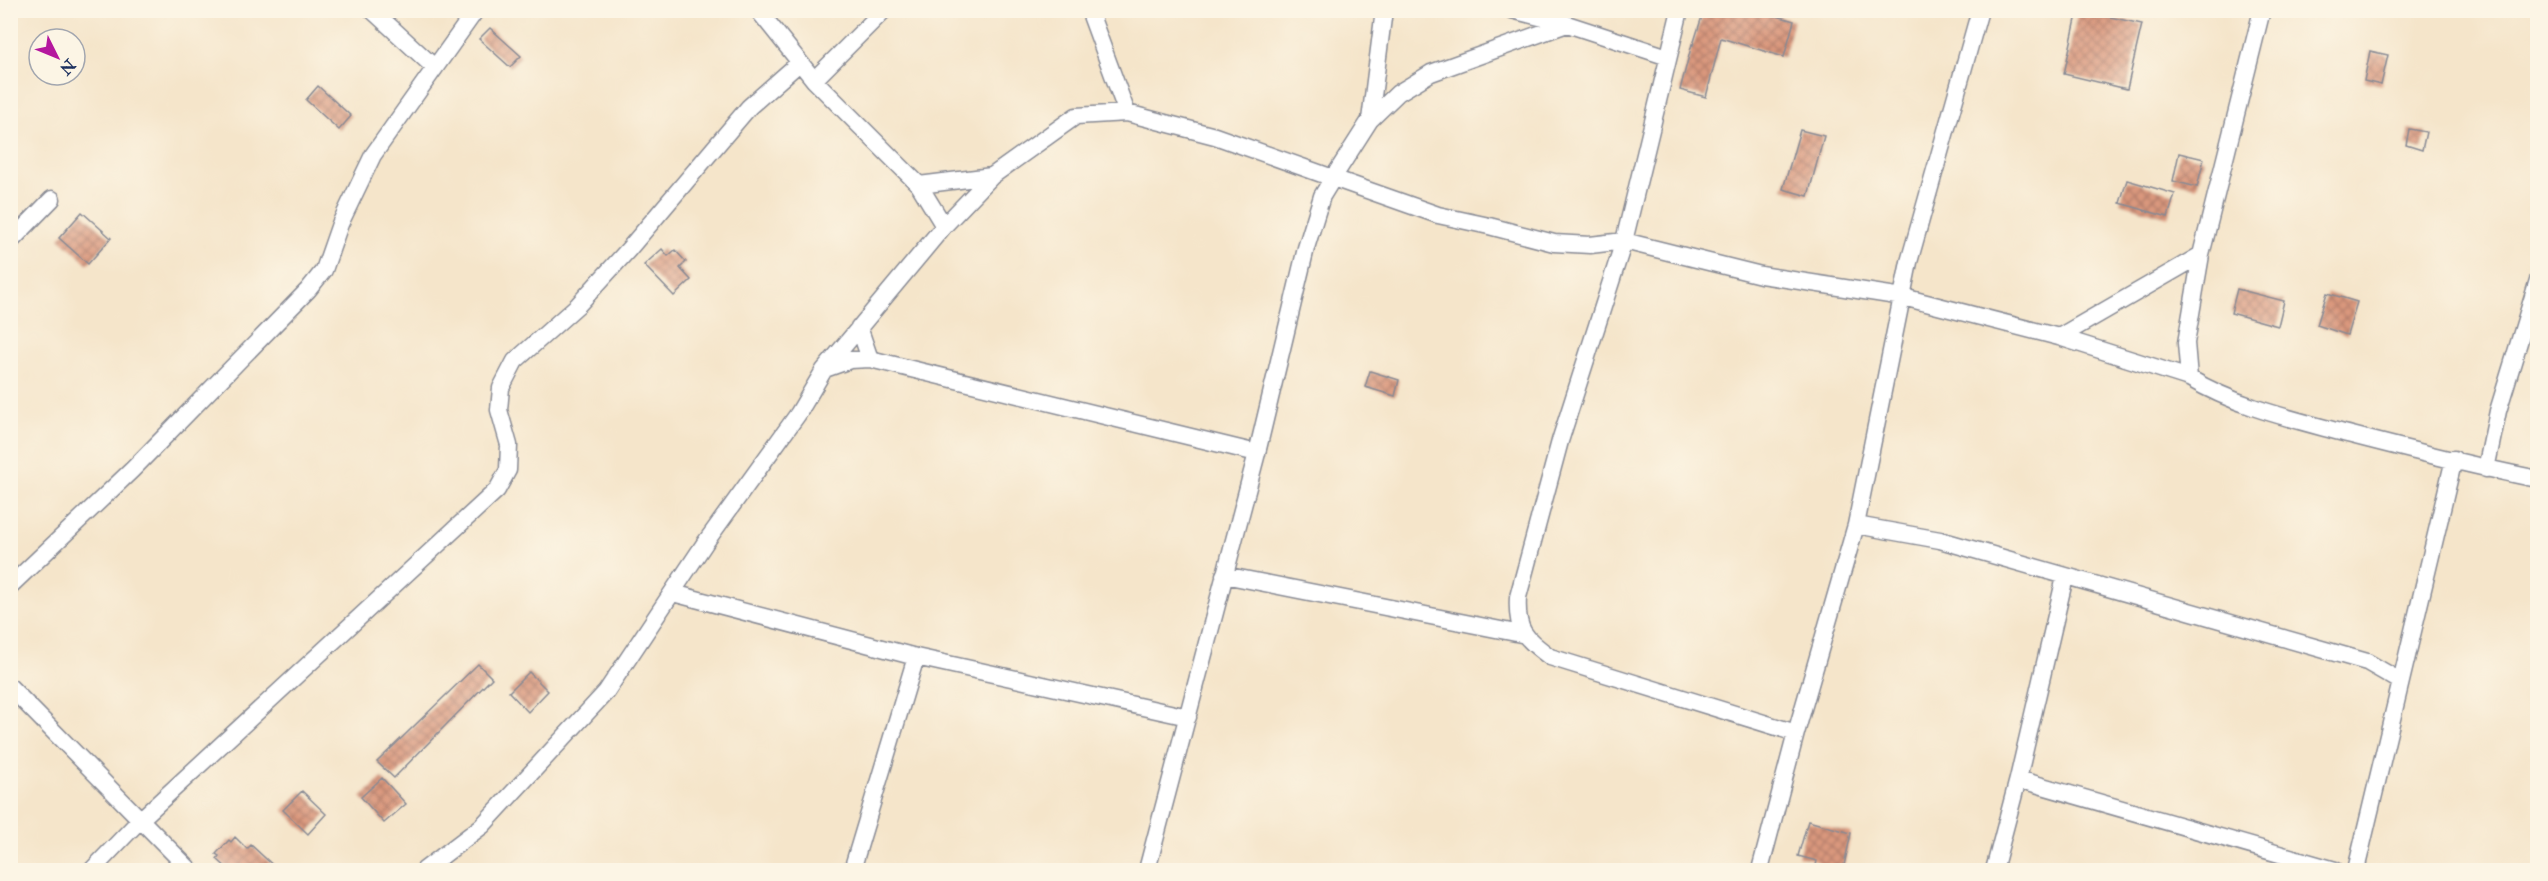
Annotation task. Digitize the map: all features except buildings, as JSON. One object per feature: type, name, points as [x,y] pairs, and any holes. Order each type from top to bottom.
[{"type":"street","points":[[372,10],[435,68]]},
{"type":"street","points":[[10,586],[132,470],[308,290],[324,270],[340,224],[373,155],[476,10]]},
{"type":"street","points":[[758,10],[814,80],[919,185],[944,226]]},
{"type":"street","points":[[814,80],[884,10]]},
{"type":"street","points":[[1089,10],[1127,113]]},
{"type":"street","points":[[1370,120],[1384,10]]},
{"type":"street","points":[[1512,10],[1567,24],[1668,57]]},
{"type":"street","points":[[1521,634],[1517,612],[1518,597],[1560,441],[1624,241],[1680,10]]},
{"type":"street","points":[[1760,870],[1796,733],[1856,525],[1909,262],[1980,10]]},
{"type":"street","points":[[2189,378],[2186,343],[2201,255],[2262,10]]},
{"type":"street","points":[[1148,870],[1257,453],[1306,248],[1322,195],[1370,120],[1398,93],[1431,73],[1567,24]]},
{"type":"street","points":[[92,870],[140,820],[497,490],[508,470],[509,445],[499,410],[501,388],[515,361],[578,305],[628,250],[749,107],[799,63]]},
{"type":"street","points":[[424,870],[482,826],[606,693],[705,543],[798,414],[824,370],[944,226],[992,176],[1076,116],[1127,113],[1215,136],[1438,215],[1554,243],[1590,245],[1624,241],[1761,275],[1903,297],[2059,337],[2189,378],[2214,393],[2256,410],[2419,453],[2538,479]]},
{"type":"street","points":[[919,185],[992,176]]},
{"type":"street","points":[[10,242],[52,199]]},
{"type":"street","points":[[2059,337],[2201,255]]},
{"type":"street","points":[[2486,469],[2498,411],[2538,280]]},
{"type":"street","points":[[859,327],[870,359]]},
{"type":"street","points":[[824,370],[850,360],[870,359],[1257,453]]},
{"type":"street","points":[[2356,870],[2454,459]]},
{"type":"street","points":[[1856,525],[1940,540],[2367,662],[2400,681]]},
{"type":"street","points":[[1224,575],[1521,634],[1550,657],[1796,733]]},
{"type":"street","points":[[1994,870],[2018,779],[2065,577]]},
{"type":"street","points":[[673,593],[916,657],[1188,717]]},
{"type":"street","points":[[852,870],[916,657]]},
{"type":"street","points":[[10,687],[190,870]]},
{"type":"street","points":[[2018,779],[2335,870]]}]
